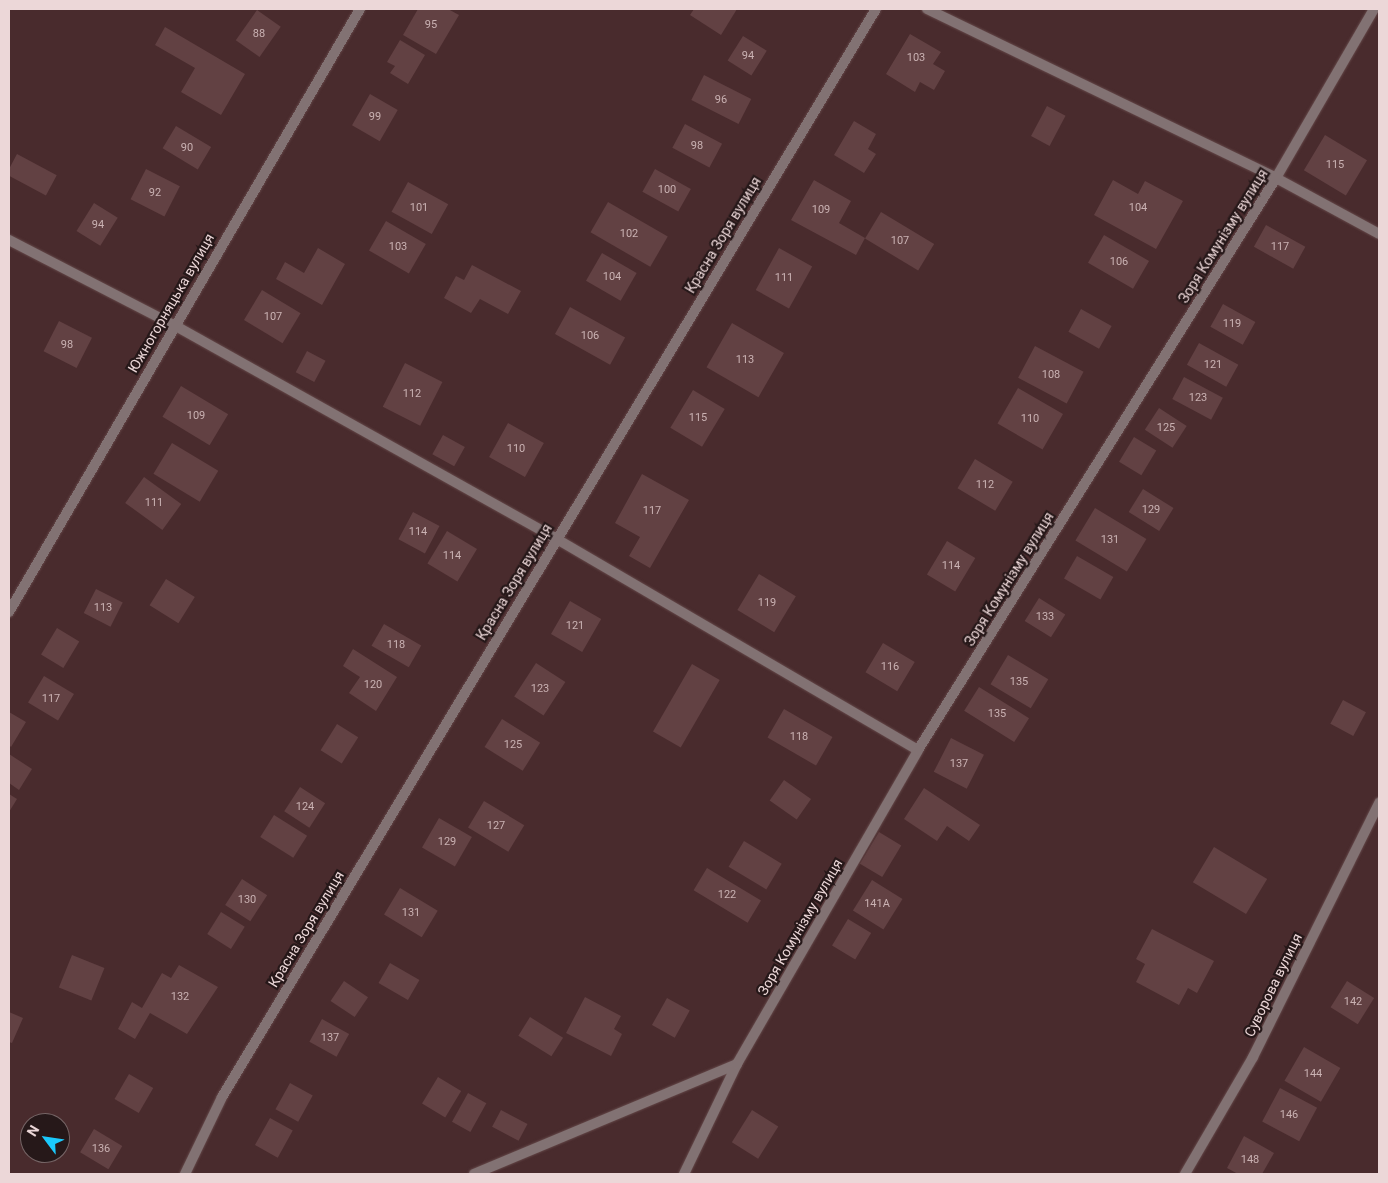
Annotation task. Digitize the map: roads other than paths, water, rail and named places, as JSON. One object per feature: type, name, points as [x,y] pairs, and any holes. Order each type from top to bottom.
[{"type":"street","name":"Южногорняцька вулиця","points":[[9,612],[174,325],[360,9]]},
{"type":"street","name":"Красна Зоря вулиця","points":[[185,1174],[222,1097],[555,538],[876,9]]},
{"type":"street","points":[[926,9],[1276,178],[1379,234]]},
{"type":"street","name":"Зоря Комунізму вулиця","points":[[684,1174],[737,1064],[918,750],[1276,178],[1374,9]]},
{"type":"street","points":[[9,240],[174,325],[555,538],[918,750]]},
{"type":"street","name":"Суворова вулиця","points":[[1185,1174],[1253,1057],[1379,803]]},
{"type":"street","points":[[474,1174],[737,1064]]}]
